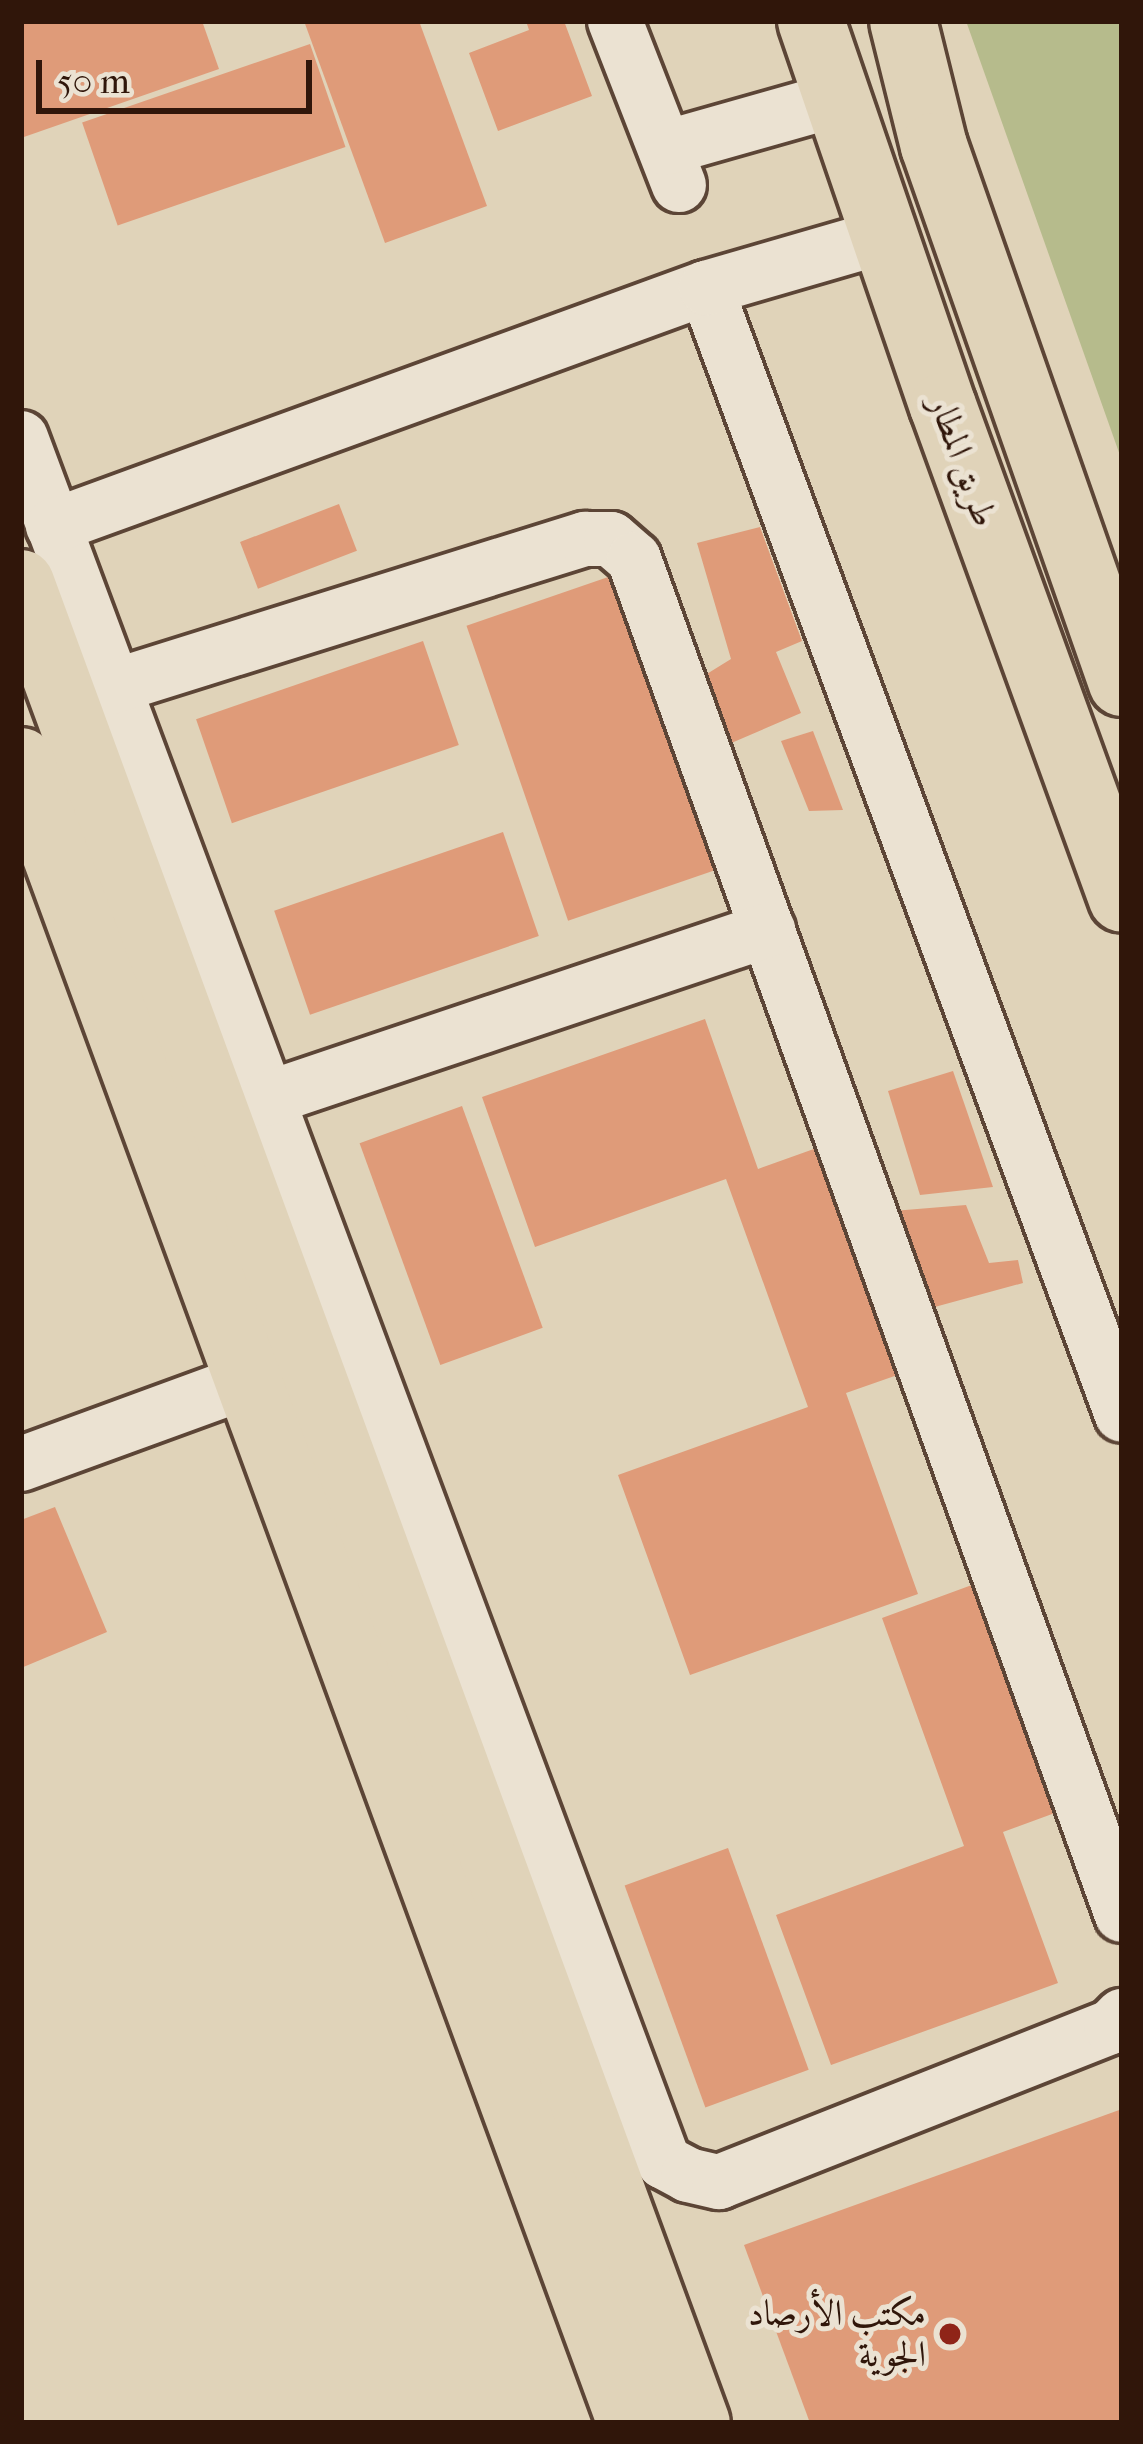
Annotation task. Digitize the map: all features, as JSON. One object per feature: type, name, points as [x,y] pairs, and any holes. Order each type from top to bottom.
[{"type":"main road","name":"طريق المطار","points":[[811,21],[1122,899]]},
{"type":"main road","points":[[888,21],[1122,683]]},
{"type":"main road","points":[[902,21],[934,146]]},
{"type":"main road","points":[[21,583],[258,1347],[631,2423]]},
{"type":"main road","points":[[21,761],[697,2423]]},
{"type":"lane","points":[[615,21],[672,166],[838,99]]},
{"type":"lane","points":[[52,526],[706,288],[885,236]]},
{"type":"lane","points":[[706,288],[1122,1415]]},
{"type":"lane","points":[[21,439],[664,2162],[719,2182],[1111,2027],[1122,2016]]},
{"type":"lane","points":[[112,686],[586,539],[611,538],[634,559],[1122,1915]]},
{"type":"lane","points":[[266,1099],[768,930]]},
{"type":"lane","points":[[21,1464],[258,1347]]},
{"type":"green space","points":[[966,21],[1122,21],[1122,461]]},
{"type":"building","points":[[21,21],[202,21],[219,69],[21,138]]},
{"type":"building","points":[[304,21],[419,21],[487,206],[385,243]]},
{"type":"building","points":[[526,21],[564,21],[592,96],[498,131],[469,53],[529,30]]},
{"type":"building","points":[[310,44],[345,147],[118,226],[82,122]]},
{"type":"building","points":[[339,504],[357,551],[258,589],[240,542]]},
{"type":"building","points":[[760,527],[802,641],[776,652],[801,713],[722,747],[689,685],[731,659],[697,543]]},
{"type":"building","points":[[614,575],[716,870],[568,921],[466,626]]},
{"type":"building","points":[[423,641],[459,745],[232,823],[196,719]]},
{"type":"building","points":[[813,731],[843,810],[809,811],[781,741]]},
{"type":"building","points":[[503,832],[539,936],[310,1015],[274,911]]},
{"type":"building","points":[[705,1019],[758,1169],[825,1145],[906,1372],[846,1393],[918,1594],[690,1675],[618,1475],[808,1407],[726,1179],[535,1247],[482,1097]]},
{"type":"building","points":[[953,1071],[993,1187],[920,1195],[888,1091]]},
{"type":"building","points":[[462,1106],[543,1328],[440,1365],[360,1143]]},
{"type":"building","points":[[966,1205],[989,1263],[1018,1260],[1023,1283],[931,1308],[893,1211]]},
{"type":"building","points":[[55,1507],[107,1632],[21,1668],[21,1520]]},
{"type":"building","points":[[980,1582],[1063,1810],[1003,1832],[1058,1983],[831,2065],[776,1915],[964,1846],[882,1618]]},
{"type":"building","points":[[728,1848],[809,2070],[705,2107],[625,1886]]},
{"type":"building","name":"مكتب الأرصاد الجوية","points":[[1122,2109],[1122,2423],[810,2423],[744,2245]]},
{"type":"place","name":"مكتب الأرصاد الجوية","points":[[950,2334]]}]
